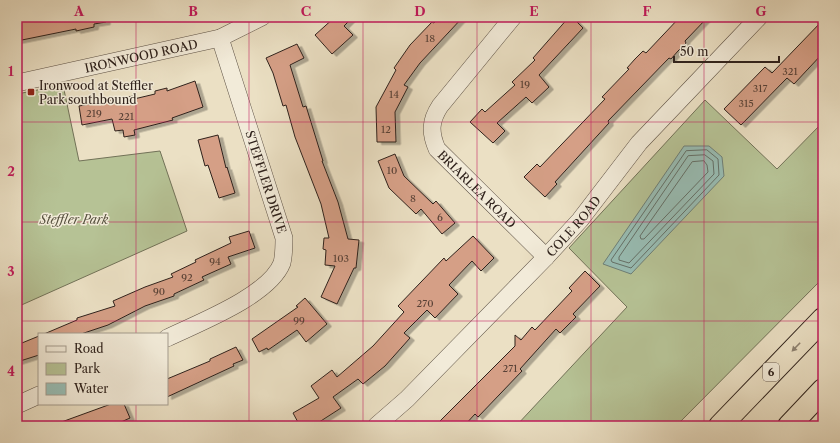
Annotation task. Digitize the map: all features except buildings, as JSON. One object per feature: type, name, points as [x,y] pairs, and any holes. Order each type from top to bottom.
[{"type":"highway","name":"6","points":[[720,426],[823,319]]},
{"type":"highway","points":[[789,426],[823,390]]},
{"type":"street","name":"IRONWOOD ROAD","points":[[17,83],[220,38],[262,17]]},
{"type":"street","name":"BRIARLEA ROAD","points":[[513,17],[440,106],[434,116],[431,126],[432,138],[437,149],[546,257]]},
{"type":"street","name":"COLE ROAD","points":[[376,426],[407,399],[546,257],[580,220],[639,143],[759,17]]},
{"type":"street","name":"STEFFLER DRIVE","points":[[168,338],[224,311],[250,295],[272,278],[278,270],[283,257],[284,238],[220,38]]},
{"type":"street","points":[[17,405],[38,395]]},
{"type":"green space","name":"Steffler Park","points":[[63,85],[79,161],[160,151],[187,231],[17,307],[17,94]]},
{"type":"green space","points":[[705,100],[777,169],[823,122],[823,278],[676,426],[516,426],[627,307],[569,248]]},
{"type":"water","points":[[684,146],[709,146],[722,157],[724,176],[631,274],[603,264]]},
{"type":"place","name":"Ironwood at Steffler Park southbound","points":[[31,92]]}]
